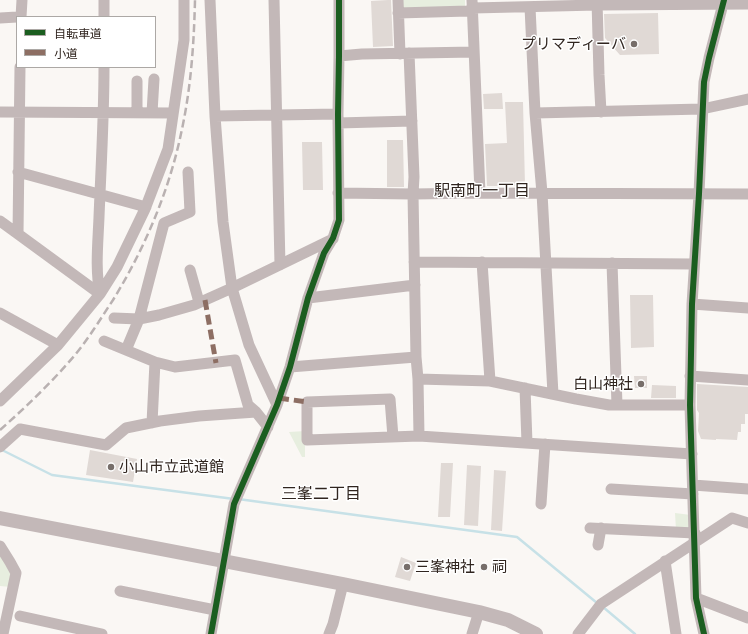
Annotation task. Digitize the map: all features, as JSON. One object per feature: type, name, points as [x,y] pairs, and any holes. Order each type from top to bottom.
[{"type":"street","points":[[21,16],[22,0]]},
{"type":"street","points":[[104,0],[104,16]]},
{"type":"street","points":[[0,401],[58,345],[100,294],[117,267],[146,207],[168,149],[184,40],[184,0]]},
{"type":"street","points":[[210,0],[215,116],[224,222],[232,288],[249,345],[277,405]]},
{"type":"street","points":[[274,0],[280,265]]},
{"type":"street","points":[[211,634],[236,500],[277,405],[290,367],[308,298],[324,253],[333,238],[339,220],[339,0]]},
{"type":"street","points":[[398,0],[398,13],[405,53],[412,121],[416,357],[419,436]]},
{"type":"street","points":[[473,4],[530,7],[597,2],[724,2],[748,4]]},
{"type":"street","points":[[597,2],[601,112]]},
{"type":"street","points":[[704,634],[696,598],[690,405],[692,304],[704,82],[708,58],[724,2]]},
{"type":"street","points":[[398,13],[468,11],[473,4]]},
{"type":"street","points":[[473,4],[480,193]]},
{"type":"street","points":[[530,7],[535,113],[542,193],[553,394]]},
{"type":"street","points":[[0,18],[16,17]]},
{"type":"street","points":[[339,56],[474,52]]},
{"type":"street","points":[[18,234],[20,68]]},
{"type":"street","points":[[100,294],[97,280],[104,112],[104,68]]},
{"type":"street","points":[[152,113],[154,79]]},
{"type":"street","points":[[137,81],[137,113]]},
{"type":"street","points":[[535,113],[702,109],[748,99]]},
{"type":"street","points":[[0,112],[173,113]]},
{"type":"street","points":[[215,116],[276,114],[412,121]]},
{"type":"street","points":[[18,172],[146,207]]},
{"type":"street","points":[[126,350],[139,319],[164,223],[190,212],[188,172]]},
{"type":"street","points":[[338,193],[748,194]]},
{"type":"street","points":[[0,221],[100,294]]},
{"type":"street","points":[[114,318],[139,319],[159,315],[200,302],[280,265],[333,238]]},
{"type":"street","points":[[414,262],[694,264]]},
{"type":"street","points":[[482,262],[490,380]]},
{"type":"street","points":[[612,263],[617,405]]},
{"type":"street","points":[[190,270],[200,302]]},
{"type":"street","points":[[308,298],[415,285]]},
{"type":"street","points":[[692,304],[748,308]]},
{"type":"street","points":[[0,313],[58,345]]},
{"type":"street","points":[[104,341],[155,362],[175,367],[234,360],[248,405],[256,412],[268,427]]},
{"type":"street","points":[[290,367],[416,357]]},
{"type":"street","points":[[152,423],[155,362]]},
{"type":"street","points":[[690,376],[748,380]]},
{"type":"street","points":[[418,379],[490,380],[609,405],[690,405]]},
{"type":"street","points":[[525,388],[527,443]]},
{"type":"street","points":[[393,437],[390,399],[307,402],[307,440],[393,437],[419,436],[692,454]]},
{"type":"street","points":[[1,446],[20,429],[106,445],[126,428],[199,416],[256,412]]},
{"type":"street","points":[[541,504],[545,444]]},
{"type":"street","points":[[611,489],[748,489]]},
{"type":"street","points":[[0,518],[343,584],[479,612],[508,620],[536,634]]},
{"type":"street","points":[[578,634],[601,604],[665,561],[695,537],[732,518],[748,523]]},
{"type":"street","points":[[598,545],[595,528],[695,537]]},
{"type":"street","points":[[0,548],[16,573],[3,634]]},
{"type":"street","points":[[665,561],[676,634]]},
{"type":"street","points":[[328,634],[333,624],[343,584]]},
{"type":"street","points":[[120,591],[215,610]]},
{"type":"street","points":[[696,598],[748,618]]},
{"type":"street","points":[[472,634],[479,612]]},
{"type":"street","points":[[20,616],[102,634]]},
{"type":"green space","points":[[402,0],[465,0],[465,9],[403,9]]},
{"type":"green space","points":[[305,431],[305,457],[302,457],[289,432]]},
{"type":"green space","points":[[675,513],[691,515],[691,530],[676,530]]},
{"type":"green space","points":[[0,555],[13,572],[11,587],[0,586]]},
{"type":"building","points":[[391,0],[393,46],[373,47],[371,1]]},
{"type":"building","name":"プリマディーバ","points":[[658,13],[659,54],[620,55],[605,38],[604,14]]},
{"type":"building","points":[[502,93],[503,109],[484,109],[483,94]]},
{"type":"building","points":[[505,102],[523,102],[525,186],[487,186],[485,144],[507,143]]},
{"type":"building","points":[[387,140],[403,140],[404,187],[387,187]]},
{"type":"building","points":[[302,142],[322,142],[323,190],[303,190]]},
{"type":"building","points":[[630,295],[653,295],[654,347],[631,348]]},
{"type":"building","name":"白山神社","points":[[634,376],[647,376],[647,388],[635,388]]},
{"type":"building","points":[[697,384],[748,387],[748,414],[745,414],[745,424],[741,424],[741,432],[738,432],[737,440],[701,439],[698,431],[699,413],[697,410]]},
{"type":"building","points":[[652,385],[676,386],[676,398],[651,398]]},
{"type":"building","name":"小山市立武道館","points":[[90,450],[137,459],[133,482],[86,475]]},
{"type":"building","points":[[441,463],[453,463],[450,517],[438,517]]},
{"type":"building","points":[[467,465],[481,466],[478,526],[464,525]]},
{"type":"building","points":[[494,470],[506,471],[502,531],[491,530]]},
{"type":"building","name":"三峯神社","points":[[401,557],[416,563],[410,581],[395,577]]},
{"type":"waterway","points":[[2,450],[52,475],[234,499]]},
{"type":"waterway","points":[[238,499],[517,537],[597,603]]},
{"type":"waterway","points":[[603,607],[635,634]]},
{"type":"railway","points":[[0,430],[30,403],[66,365],[90,335],[125,280],[146,239],[171,174],[182,129],[192,65],[195,0]]},
{"type":"marked path","points":[[205,300],[216,363]]},
{"type":"marked path","points":[[279,398],[307,402]]},
{"type":"cycle path","points":[[211,634],[234,504],[277,405],[290,367],[308,298],[324,253],[333,238],[339,220],[339,0]]},
{"type":"cycle path","points":[[704,634],[696,598],[690,405],[692,304],[704,82],[724,0]]},
{"type":"place","name":"プリマディーバ","points":[[634,44]]},
{"type":"place","name":"白山神社","points":[[641,384]]},
{"type":"place","name":"小山市立武道館","points":[[111,467]]},
{"type":"place","name":"三峯神社","points":[[407,567]]},
{"type":"place","name":"祠","points":[[484,567]]},
{"type":"district","name":"駅南町一丁目","points":[[482,191]]},
{"type":"district","name":"三峯二丁目","points":[[321,494]]}]
